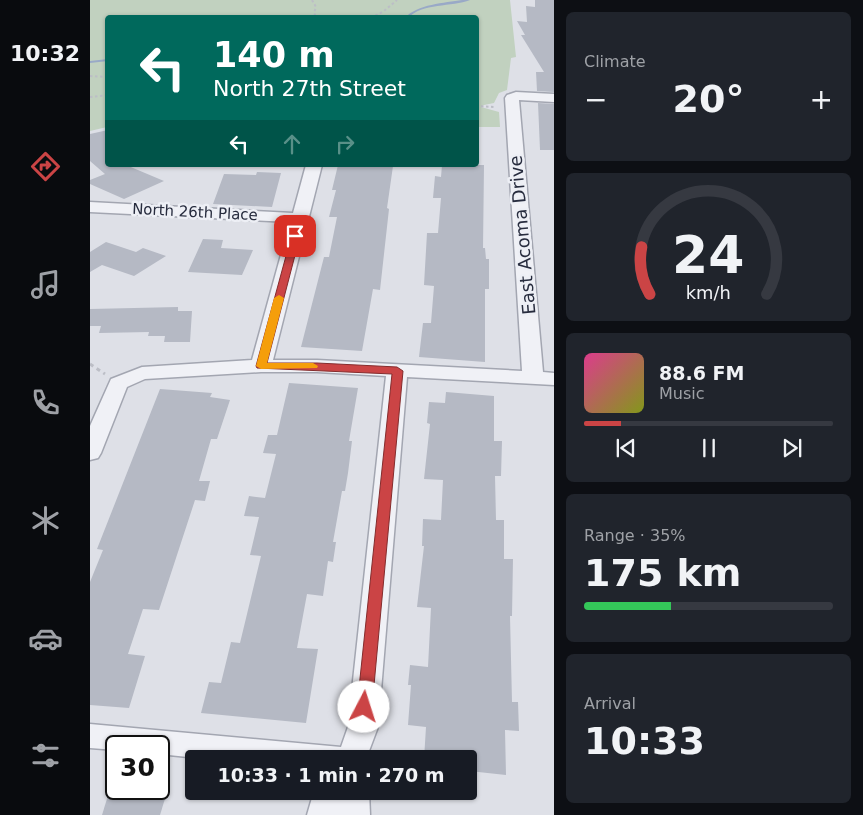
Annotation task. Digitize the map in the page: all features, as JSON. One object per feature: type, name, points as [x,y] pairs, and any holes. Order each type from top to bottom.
[{"type":"street","name":"East Acoma Drive","points":[[534,378],[512,98],[516,96],[554,98]]},
{"type":"street","points":[[261,366],[313,167]]},
{"type":"street","name":"North 26th Place","points":[[90,206],[300,218]]},
{"type":"street","points":[[90,453],[118,383],[142,373],[261,366],[317,366],[554,379]]},
{"type":"street","points":[[354,750],[363,727],[372,610],[397,371]]},
{"type":"street","points":[[90,736],[243,750]]},
{"type":"street","points":[[323,815],[326,800]]},
{"type":"street","points":[[354,800],[354,815]]},
{"type":"path","points":[[312,0],[316,7],[315,15]]},
{"type":"path","points":[[377,15],[397,0]]},
{"type":"path","points":[[90,76],[105,77]]},
{"type":"path","points":[[90,98],[105,96]]},
{"type":"green space","points":[[90,0],[510,0],[516,57],[511,58],[507,90],[499,93],[494,103],[481,107],[499,112],[500,127],[479,127],[479,15],[105,15],[105,127],[90,131]]},
{"type":"building","points":[[535,0],[554,0],[554,92],[537,91],[536,72],[544,72],[521,35],[525,35],[517,21],[527,22],[526,6],[535,7]]},
{"type":"building","points":[[538,103],[554,104],[554,150],[540,150]]},
{"type":"building","points":[[105,131],[105,167],[131,167],[164,181],[124,199],[90,184],[90,180],[105,174],[90,161],[90,134]]},
{"type":"building","points":[[479,165],[484,165],[483,248],[485,248],[486,259],[489,259],[489,289],[485,289],[485,362],[419,357],[423,323],[431,323],[434,286],[424,285],[427,233],[438,233],[441,198],[433,198],[435,176],[441,177],[442,167],[479,167]]},
{"type":"building","points":[[338,167],[393,167],[387,208],[389,209],[380,290],[373,289],[362,351],[301,347],[324,257],[329,257],[337,217],[329,217],[336,190],[332,190]]},
{"type":"building","points":[[257,172],[281,173],[272,207],[213,204],[224,174],[256,175]]},
{"type":"building","points":[[203,239],[223,240],[221,248],[253,250],[242,275],[188,272]]},
{"type":"building","points":[[106,242],[136,252],[143,248],[166,256],[134,276],[102,265],[90,272],[90,252]]},
{"type":"building","points":[[178,307],[178,311],[192,311],[190,342],[164,342],[165,336],[148,336],[149,332],[99,333],[101,326],[90,326],[90,309]]},
{"type":"building","points":[[289,383],[358,388],[349,441],[352,441],[348,473],[345,491],[342,491],[333,542],[336,542],[333,562],[328,561],[323,596],[307,594],[297,648],[318,649],[306,723],[201,713],[209,682],[221,683],[231,642],[240,643],[261,556],[250,555],[259,517],[244,516],[249,496],[265,498],[276,454],[263,453],[268,435],[277,435]]},
{"type":"building","points":[[160,389],[212,393],[210,397],[230,400],[217,439],[211,439],[199,481],[210,481],[205,501],[195,500],[159,610],[143,609],[128,654],[145,656],[129,708],[90,705],[90,582],[103,550],[97,549]]},
{"type":"building","points":[[446,392],[494,396],[494,441],[502,441],[501,476],[495,476],[496,520],[504,520],[504,559],[513,559],[512,616],[510,616],[512,702],[518,702],[519,731],[505,730],[506,775],[477,772],[477,750],[425,750],[426,727],[408,725],[411,685],[408,685],[410,665],[428,667],[431,608],[417,607],[424,546],[422,546],[423,519],[441,520],[443,480],[424,479],[430,424],[427,423],[429,402],[445,403]]},
{"type":"building","points":[[107,800],[165,800],[160,815],[102,815]]},
{"type":"waterway","points":[[409,15],[425,8],[468,0]]},
{"type":"waterway","points":[[90,62],[105,60]]},
{"type":"slow traffic","points":[[279,298],[261,366],[313,366]]},
{"type":"route","points":[[295,236],[261,366],[317,366],[397,371],[372,610],[364,707]]}]
